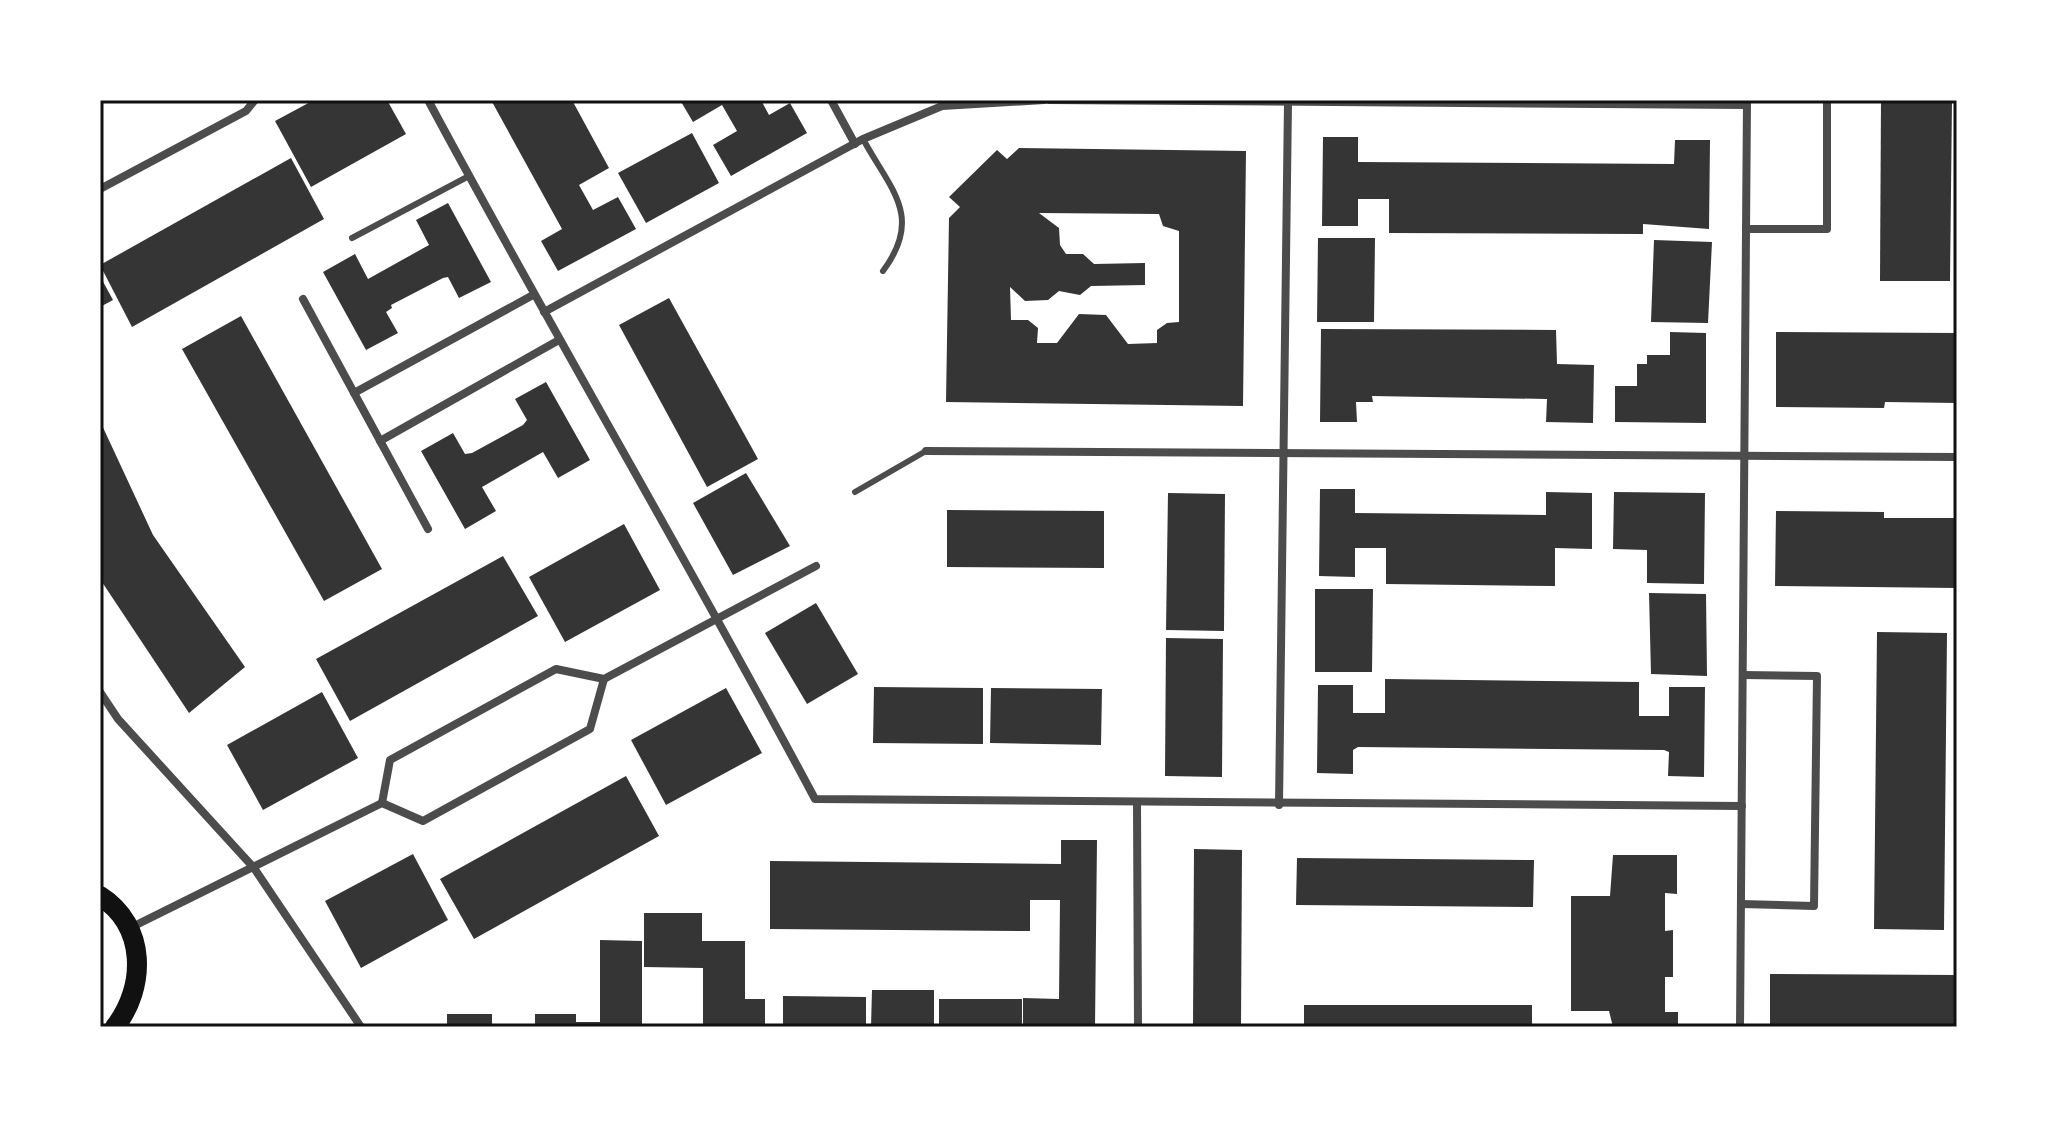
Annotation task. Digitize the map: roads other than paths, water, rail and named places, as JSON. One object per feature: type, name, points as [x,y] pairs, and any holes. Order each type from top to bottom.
[{"type":"main road","points":[[100,896],[110,903],[130,929],[138,956],[137,985],[127,1011],[115,1027]]},
{"type":"street","points":[[100,189],[246,111],[255,100]]},
{"type":"street","points":[[428,100],[533,295],[718,617],[815,799],[1279,805],[1742,806]]},
{"type":"street","points":[[831,100],[859,141]]},
{"type":"street","points":[[544,312],[859,141],[942,106],[1046,100],[1747,103],[1740,1027]]},
{"type":"street","points":[[1746,229],[1827,229],[1827,100]]},
{"type":"street","points":[[1279,805],[1286,452],[1288,102]]},
{"type":"street","points":[[354,393],[533,295]]},
{"type":"street","points":[[303,299],[428,529]]},
{"type":"street","points":[[380,441],[559,340]]},
{"type":"street","points":[[926,451],[1957,457]]},
{"type":"street","points":[[382,803],[390,760],[556,669],[604,679],[816,566]]},
{"type":"street","points":[[1741,904],[1814,906],[1817,676],[1743,675]]},
{"type":"street","points":[[382,803],[423,821],[590,729],[604,679]]},
{"type":"street","points":[[100,692],[118,719],[254,868],[361,1027]]},
{"type":"street","points":[[130,929],[382,803]]},
{"type":"street","points":[[1137,803],[1138,1027]]},
{"type":"lane","points":[[859,141],[904,213],[897,252],[883,271]]},
{"type":"lane","points":[[352,238],[469,176]]},
{"type":"lane","points":[[855,492],[926,451]]}]
